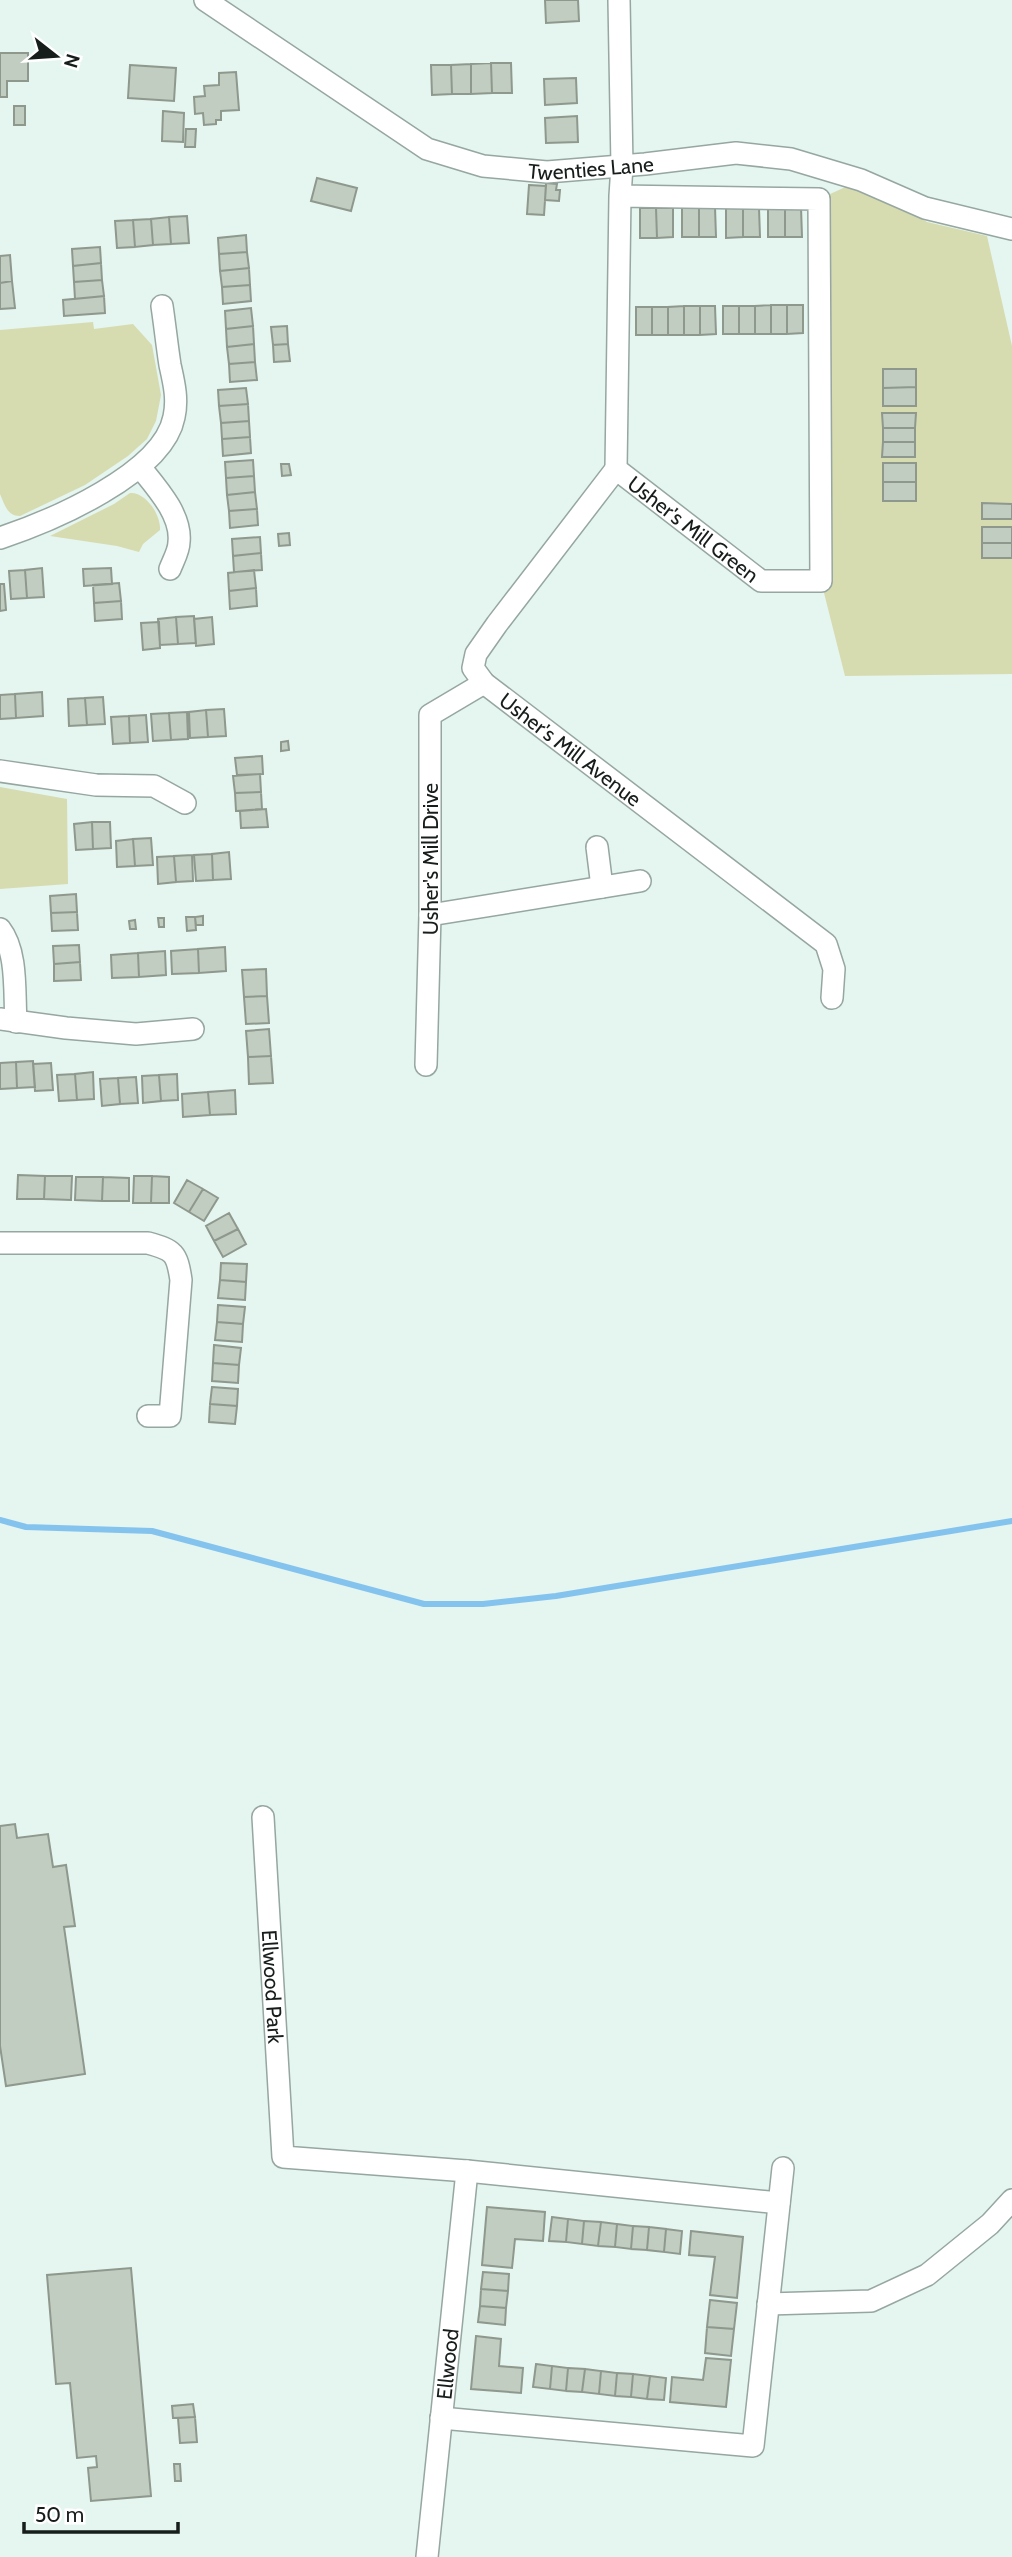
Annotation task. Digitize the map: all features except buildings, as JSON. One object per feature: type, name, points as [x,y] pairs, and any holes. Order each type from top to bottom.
[{"type":"street","name":"Twenties Lane","points":[[205,0],[427,149],[483,166],[547,172],[736,153],[791,159],[861,180],[925,208],[1012,229]]},
{"type":"street","name":"Usher's Mill Green","points":[[619,0],[622,166],[620,196],[616,469],[761,582],[821,581],[819,199],[620,196]]},
{"type":"street","points":[[0,538],[91,499],[140,467],[164,443],[174,418],[176,386],[162,306]]},
{"type":"street","points":[[140,467],[160,492],[175,519],[179,542],[170,569]]},
{"type":"street","name":"Usher's Mill Avenue","points":[[616,469],[476,654],[473,668],[484,683],[826,944],[834,969],[832,998]]},
{"type":"street","name":"Usher's Mill Drive","points":[[426,1065],[430,915],[430,715],[484,683]]},
{"type":"street","points":[[0,771],[96,785],[154,786],[185,803]]},
{"type":"street","points":[[597,847],[602,887]]},
{"type":"street","points":[[430,915],[640,881]]},
{"type":"street","points":[[0,929],[8,939],[13,971],[8,1020],[136,1034],[193,1029]]},
{"type":"street","points":[[0,1243],[148,1243],[169,1249],[178,1259],[181,1280],[170,1416],[148,1416]]},
{"type":"street","name":"Ellwood Park","points":[[263,1817],[283,2157],[467,2171]]},
{"type":"street","points":[[441,2418],[753,2446],[783,2168]]},
{"type":"street","points":[[467,2171],[779,2203]]},
{"type":"street","name":"Ellwood","points":[[427,2557],[467,2171]]},
{"type":"street","points":[[768,2304],[871,2301],[927,2274],[990,2224],[1012,2200]]},
{"type":"green space","points":[[861,180],[927,222],[987,236],[1012,346],[1012,674],[845,676],[821,581],[819,199]]},
{"type":"green space","points":[[93,322],[94,329],[133,324],[152,345],[161,395],[156,421],[147,439],[128,456],[85,485],[16,516],[7,509],[0,494],[0,330]]},
{"type":"green space","points":[[130,493],[147,500],[160,524],[160,530],[143,544],[139,552],[50,536],[114,504]]},
{"type":"green space","points":[[0,787],[67,799],[68,884],[0,889]]},
{"type":"waterway","points":[[0,1520],[26,1527],[152,1531],[424,1604],[483,1604],[556,1596],[1012,1521]]}]
